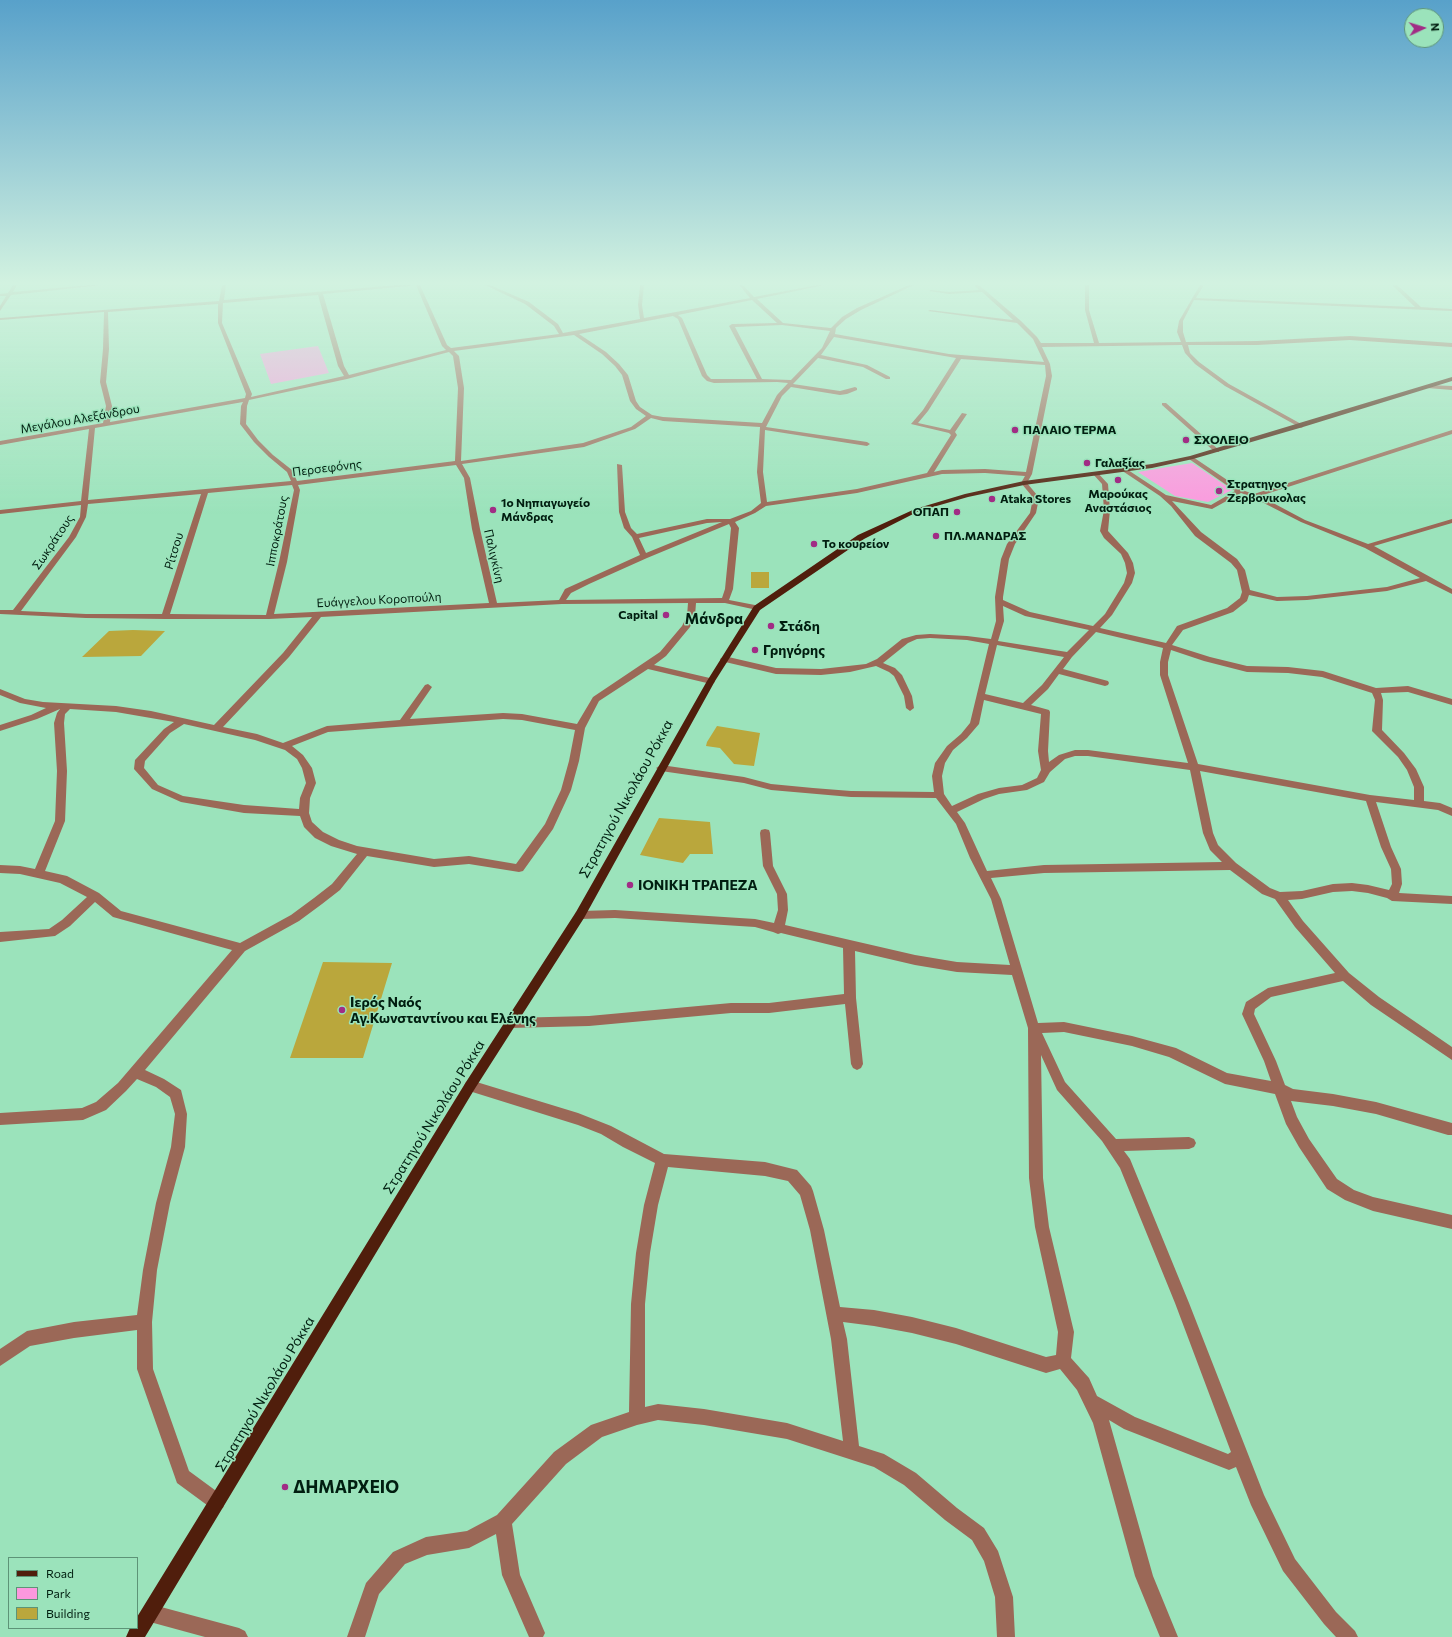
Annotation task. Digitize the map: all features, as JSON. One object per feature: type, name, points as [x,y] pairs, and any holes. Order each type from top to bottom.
[{"type":"main road","name":"Στρατηγού Νικολάου Ρόκκα","points":[[136,1637],[470,1086],[580,915],[711,681],[747,622],[758,608],[861,537],[885,524],[917,510],[943,501],[1027,478],[1123,469],[1191,458],[1301,426],[1452,379]]},
{"type":"street","points":[[105,361],[103,382],[108,406],[106,424]]},
{"type":"street","name":"Ιπποκράτους","points":[[236,361],[249,394],[244,406],[243,424],[256,441],[271,456],[290,471],[297,490],[283,562],[269,617]]},
{"type":"street","points":[[340,361],[347,377]]},
{"type":"street","name":"Μεγάλου Αλεξάνδρου","points":[[0,444],[248,399],[347,377],[407,361]]},
{"type":"street","name":"Παλιγκίνη","points":[[457,361],[461,388],[458,463],[466,478],[494,606]]},
{"type":"street","points":[[613,361],[625,376],[633,401],[638,408],[650,416],[762,426],[867,444]]},
{"type":"street","points":[[699,361],[705,376],[709,380],[714,381],[777,380],[790,384],[840,393],[845,393],[855,389]]},
{"type":"street","points":[[751,361],[761,381]]},
{"type":"street","points":[[764,504],[760,472],[762,426],[780,395],[812,361]]},
{"type":"street","points":[[843,361],[865,366],[888,378]]},
{"type":"street","points":[[929,475],[953,439],[954,435],[950,432],[914,424],[925,411],[956,361]]},
{"type":"street","points":[[1014,361],[1047,364],[1049,376],[1027,478],[1034,495],[1035,503],[1033,513],[1012,544],[1005,559],[999,596],[1000,621],[974,724],[964,736],[950,748],[940,763],[937,776],[939,796],[960,823],[996,899],[1034,1028],[1062,1086],[1107,1137],[1125,1164],[1150,1222],[1257,1499],[1288,1565],[1330,1618],[1349,1637]]},
{"type":"street","points":[[1197,361],[1210,373],[1248,398],[1301,426]]},
{"type":"street","points":[[1429,387],[1452,388]]},
{"type":"street","points":[[1164,404],[1217,451]]},
{"type":"street","points":[[950,432],[954,431],[964,414]]},
{"type":"street","name":"Περσεφόνης","points":[[0,512],[86,502],[295,483],[458,463],[589,444],[633,428],[650,416]]},
{"type":"street","name":"Σωκράτους","points":[[15,614],[72,537],[83,517],[86,502],[86,480],[90,458],[92,427]]},
{"type":"street","points":[[1254,496],[1452,432]]},
{"type":"street","points":[[1191,458],[1240,491],[1254,496],[1303,521],[1368,546],[1452,592]]},
{"type":"street","points":[[619,465],[622,512],[628,528],[634,536],[644,556]]},
{"type":"street","points":[[1123,469],[1163,497],[1180,512],[1191,528],[1234,561],[1241,570],[1246,592],[1244,599],[1230,610],[1180,628],[1167,647],[1164,662],[1164,675],[1194,767],[1208,833],[1214,848],[1232,866],[1266,891],[1279,896],[1302,895],[1333,888],[1352,887],[1368,889],[1392,897],[1420,900],[1452,900]]},
{"type":"street","points":[[562,602],[568,591],[644,556],[753,512],[764,504],[858,491],[929,475],[955,472],[1027,478]]},
{"type":"street","points":[[1024,707],[1058,671],[1069,655],[1108,615],[1121,597],[1128,583],[1131,573],[1129,563],[1124,553],[1104,531],[1107,510],[1105,484],[1095,472]]},
{"type":"street","name":"Ρίτσου","points":[[165,617],[205,491]]},
{"type":"street","points":[[1163,497],[1212,506],[1240,491]]},
{"type":"street","points":[[634,536],[707,522],[721,520],[731,521]]},
{"type":"street","points":[[725,601],[729,589],[735,528],[731,521]]},
{"type":"street","points":[[1368,546],[1452,521]]},
{"type":"street","points":[[1246,592],[1277,599],[1307,598],[1387,589],[1427,578]]},
{"type":"street","points":[[0,692],[23,701],[57,706],[116,709],[151,714],[257,737],[283,746],[300,757],[307,768],[311,783],[305,798],[304,813],[308,824],[319,835],[335,843],[365,851],[434,863],[469,860],[519,868],[548,826],[566,790],[574,761],[580,728],[588,711],[596,699],[663,654],[686,627],[691,616],[692,601]]},
{"type":"street","name":"Ευάγγελου Κοροπούλη","points":[[0,612],[15,614],[165,617],[269,617],[562,602],[692,601],[725,601],[758,608]]},
{"type":"street","points":[[999,601],[1028,614],[1094,628],[1247,669],[1288,670],[1323,674],[1376,691],[1408,689],[1452,702]]},
{"type":"street","points":[[216,728],[286,655],[318,615]]},
{"type":"street","points":[[724,660],[776,670],[801,672],[850,669],[876,663],[905,641],[916,637],[946,637],[994,642],[1069,655]]},
{"type":"street","points":[[876,663],[892,670],[898,675],[906,690],[910,708]]},
{"type":"street","points":[[647,666],[711,681]]},
{"type":"street","points":[[1058,671],[1105,683]]},
{"type":"street","points":[[403,722],[428,687]]},
{"type":"street","points":[[1376,691],[1379,700],[1377,731],[1401,755],[1411,768],[1419,787],[1419,804]]},
{"type":"street","points":[[981,696],[1046,712],[1044,751],[1046,770]]},
{"type":"street","points":[[0,728],[34,717],[57,706]]},
{"type":"street","points":[[38,874],[60,822],[62,771],[59,723],[61,713],[68,706]]},
{"type":"street","points":[[283,746],[327,728],[403,722],[503,716],[522,717],[580,728]]},
{"type":"street","points":[[182,721],[167,731],[140,760],[139,769],[155,787],[181,799],[244,809],[304,813]]},
{"type":"street","points":[[950,812],[981,796],[1000,791],[1024,788],[1041,780],[1046,770],[1062,757],[1075,753],[1088,753],[1194,767],[1370,798],[1440,807],[1452,812]]},
{"type":"street","points":[[661,768],[744,780],[771,786],[813,791],[851,794],[939,796]]},
{"type":"street","points":[[1370,798],[1386,847],[1396,869],[1397,884],[1392,897]]},
{"type":"street","points":[[765,833],[768,866],[782,894],[783,910],[778,930]]},
{"type":"street","points":[[0,1119],[83,1114],[101,1106],[136,1072],[240,948],[295,918],[318,901],[336,887],[365,851]]},
{"type":"street","points":[[984,875],[1044,869],[1232,866]]},
{"type":"street","points":[[0,869],[20,870],[63,878],[95,896],[117,914],[240,948]]},
{"type":"street","points":[[0,937],[51,933],[66,923],[95,896]]},
{"type":"street","points":[[1279,896],[1299,924],[1345,976],[1375,1001],[1452,1054]]},
{"type":"street","points":[[580,915],[614,914],[756,923],[778,930],[915,960],[957,967],[1018,970]]},
{"type":"street","points":[[849,946],[850,998],[857,1064]]},
{"type":"street","points":[[1345,976],[1268,992],[1250,1006],[1248,1014],[1281,1089],[1294,1126],[1332,1184],[1350,1195],[1372,1204],[1452,1222]]},
{"type":"street","points":[[510,1023],[590,1021],[731,1008],[769,1008],[850,998]]},
{"type":"street","points":[[1034,1028],[1064,1027],[1132,1041],[1172,1052],[1225,1078],[1281,1089],[1291,1095],[1333,1100],[1376,1108],[1452,1129]]},
{"type":"street","points":[[1034,1028],[1036,1178],[1042,1226],[1066,1332],[1063,1361],[1084,1384],[1101,1421],[1144,1576],[1168,1637]]},
{"type":"street","points":[[136,1072],[160,1083],[176,1094],[181,1114],[178,1147],[163,1203],[150,1270],[144,1322],[145,1369],[183,1477],[217,1502]]},
{"type":"street","points":[[470,1086],[578,1119],[606,1130],[663,1160],[765,1169],[792,1175],[806,1191],[817,1230],[839,1339],[852,1452]]},
{"type":"street","points":[[1112,1145],[1189,1142]]},
{"type":"street","points":[[637,1417],[638,1304],[643,1253],[651,1205],[663,1160]]},
{"type":"street","points":[[834,1314],[874,1318],[912,1325],[956,1336],[1046,1365],[1063,1361]]},
{"type":"street","points":[[0,1358],[27,1338],[74,1330],[144,1322]]},
{"type":"street","points":[[1092,1402],[1130,1423],[1229,1462],[1241,1456]]},
{"type":"street","points":[[356,1637],[372,1589],[399,1558],[426,1546],[469,1539],[503,1521],[560,1458],[597,1431],[637,1417],[658,1412],[704,1417],[787,1431],[878,1460],[910,1480],[978,1534],[992,1557],[1004,1597],[1006,1637]]},
{"type":"street","points":[[503,1521],[512,1575],[536,1633]]},
{"type":"street","points":[[150,1613],[239,1637]]},
{"type":"green space","points":[[263,361],[324,361],[329,373],[271,384]]},
{"type":"green space","points":[[1192,463],[1232,490],[1208,502],[1175,496],[1138,472]]},
{"type":"building","points":[[751,572],[769,572],[769,588],[751,588]]},
{"type":"building","points":[[109,631],[165,631],[141,656],[82,657]]},
{"type":"building","points":[[717,726],[760,733],[754,766],[734,764],[720,748],[706,746]]},
{"type":"building","points":[[659,818],[710,822],[713,854],[690,854],[683,863],[640,855]]},
{"type":"building","name":"Ιερός Ναός Αγ.Κωνσταντίνου και Ελένης","points":[[323,962],[392,963],[363,1058],[290,1058]]},
{"type":"place","name":"ΠΑΛΑΙΟ ΤΕΡΜΑ","points":[[1015,430]]},
{"type":"place","name":"ΣΧΟΛΕΙΟ","points":[[1186,440]]},
{"type":"place","name":"Γαλαξίας","points":[[1087,463]]},
{"type":"place","name":"Μαρούκας Αναστάσιος","points":[[1118,480]]},
{"type":"place","name":"Στρατηγος Ζερβονικολας","points":[[1219,491]]},
{"type":"place","name":"Ataka Stores","points":[[992,499]]},
{"type":"place","name":"1ο Νηπιαγωγείο Μάνδρας","points":[[493,510]]},
{"type":"place","name":"ΟΠΑΠ","points":[[957,512]]},
{"type":"place","name":"ΠΛ.ΜΑΝΔΡΑΣ","points":[[936,536]]},
{"type":"place","name":"Το κουρείον","points":[[814,544]]},
{"type":"place","name":"Capital","points":[[666,615]]},
{"type":"place","name":"Στάδη","points":[[771,626]]},
{"type":"place","name":"Γρηγόρης","points":[[755,650]]},
{"type":"place","name":"ΙΟΝΙΚΗ ΤΡΑΠΕΖΑ","points":[[630,885]]},
{"type":"place","name":"Ιερός Ναός Αγ.Κωνσταντίνου και Ελένης","points":[[342,1010]]},
{"type":"place","name":"ΔΗΜΑΡΧΕΙΟ","points":[[285,1487]]},
{"type":"district","name":"Μάνδρα","points":[[714,619]]}]
